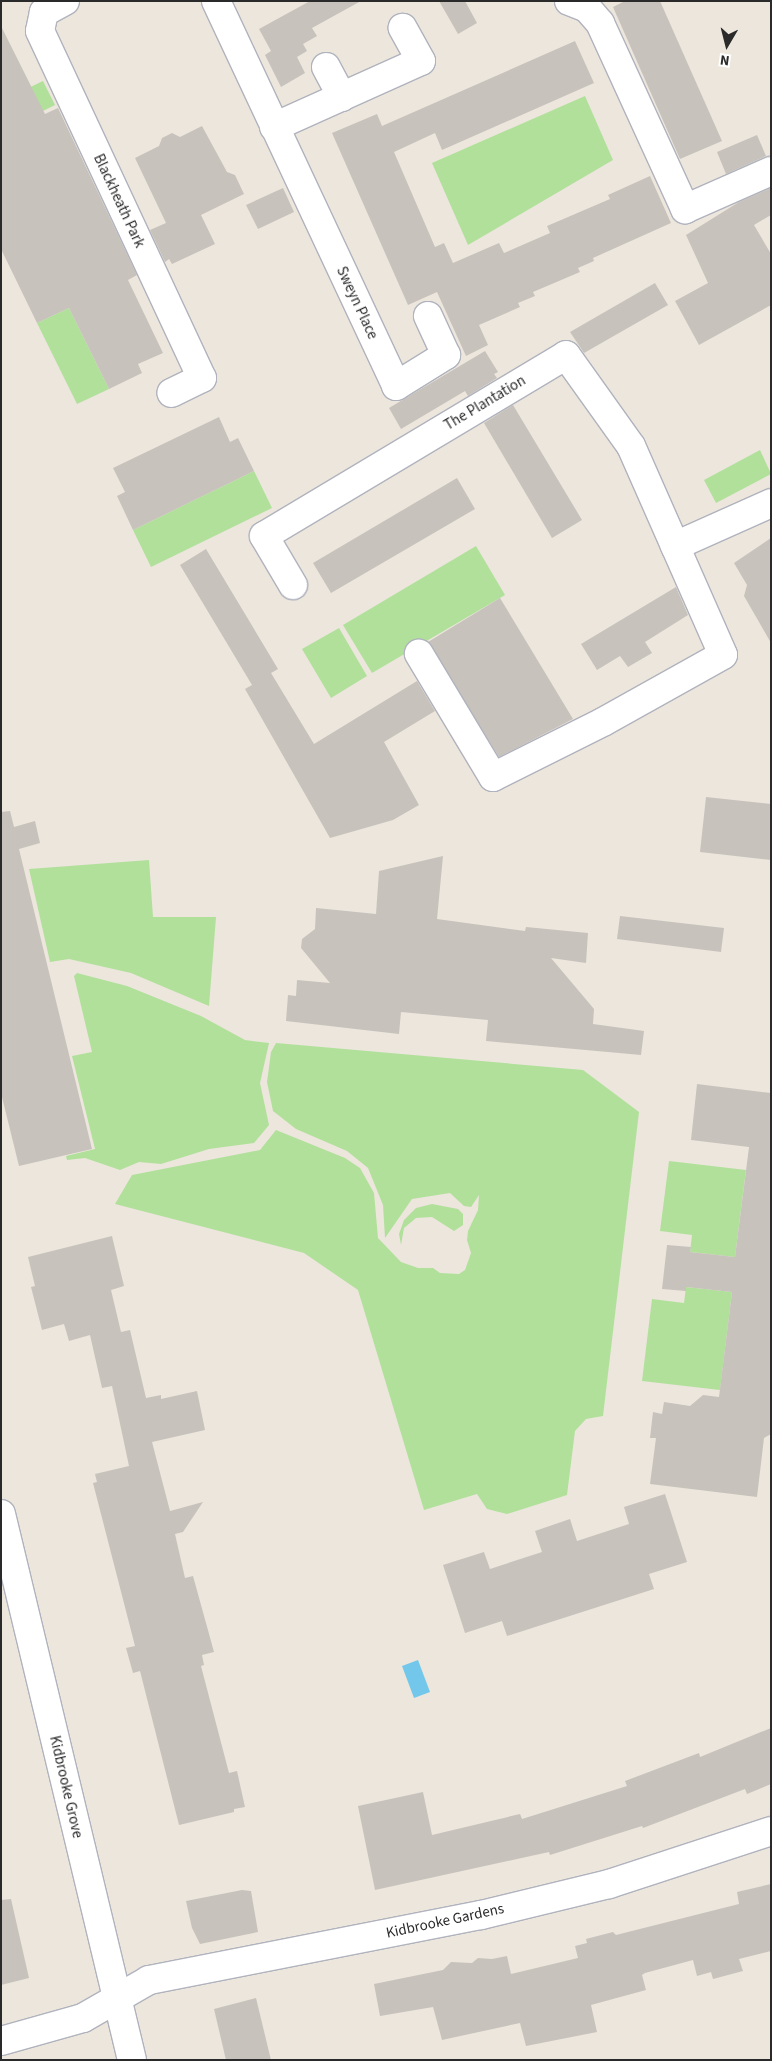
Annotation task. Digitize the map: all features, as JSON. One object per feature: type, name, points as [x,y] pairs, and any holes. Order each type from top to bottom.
[{"type":"street","name":"Blackheath Park","points":[[65,1],[44,12],[40,31],[202,378],[171,393]]},
{"type":"street","name":"Sweyn Place","points":[[216,1],[396,386],[446,356],[428,316]]},
{"type":"street","points":[[569,1],[587,8],[600,23],[685,209],[771,171]]},
{"type":"street","points":[[274,127],[421,61],[403,28]]},
{"type":"street","points":[[326,67],[342,97]]},
{"type":"street","name":"The Plantation","points":[[293,585],[264,536],[566,355],[631,446],[723,656],[603,722],[493,777],[419,654]]},
{"type":"street","points":[[675,546],[771,503]]},
{"type":"street","name":"Kidbrooke Grove","points":[[1,1514],[132,2060]]},
{"type":"street","name":"Kidbrooke Gardens","points":[[1,2041],[83,2018],[148,1980],[481,1915],[609,1884],[771,1831]]},
{"type":"green space","points":[[43,81],[55,105],[1,132],[1,101]]},
{"type":"green space","points":[[585,96],[613,160],[468,245],[432,163]]},
{"type":"green space","points":[[69,308],[109,389],[77,404],[37,323]]},
{"type":"green space","points":[[760,450],[771,474],[716,503],[704,480]]},
{"type":"green space","points":[[254,471],[272,508],[151,567],[133,530]]},
{"type":"green space","points":[[476,546],[505,595],[372,673],[343,625]]},
{"type":"green space","points":[[339,628],[367,676],[331,698],[302,649]]},
{"type":"green space","points":[[149,860],[153,917],[216,917],[209,1006],[131,973],[69,959],[50,962],[29,869]]},
{"type":"green space","points":[[77,973],[127,986],[201,1016],[245,1040],[269,1043],[260,1083],[269,1125],[254,1143],[209,1149],[161,1164],[139,1162],[120,1170],[85,1158],[67,1160],[66,1156],[95,1149],[72,1056],[92,1052],[74,976]]},
{"type":"green space","points":[[276,1043],[583,1070],[639,1112],[603,1416],[586,1419],[575,1431],[567,1495],[507,1514],[487,1509],[477,1494],[424,1510],[358,1290],[304,1253],[115,1204],[132,1175],[260,1150],[276,1130],[345,1158],[360,1168],[374,1193],[378,1238],[401,1262],[418,1268],[433,1268],[440,1273],[459,1274],[465,1270],[471,1253],[467,1240],[468,1231],[478,1210],[479,1195],[471,1207],[464,1206],[450,1193],[412,1199],[385,1238],[383,1205],[368,1168],[347,1151],[296,1129],[273,1111],[267,1082],[271,1052]]},
{"type":"green space","points":[[669,1161],[746,1170],[735,1257],[690,1252],[692,1235],[660,1231]]},
{"type":"green space","points":[[432,1204],[458,1209],[463,1214],[463,1225],[454,1231],[432,1217],[416,1218],[404,1228],[401,1245],[399,1234],[404,1220],[416,1208]]},
{"type":"green space","points":[[686,1287],[732,1292],[720,1390],[642,1381],[652,1299],[684,1303]]},
{"type":"water","points":[[418,1660],[430,1692],[414,1698],[402,1666]]},
{"type":"building","points":[[310,1],[361,1],[312,28],[317,36],[303,44],[307,51],[297,57],[305,73],[281,87],[265,55],[271,51],[259,29]]},
{"type":"building","points":[[439,1],[465,1],[477,23],[458,34]]},
{"type":"building","points":[[625,1],[660,1],[722,141],[680,159],[613,7]]},
{"type":"building","points":[[1,26],[45,114],[58,108],[137,275],[128,280],[163,353],[138,364],[142,373],[109,389],[69,308],[37,323],[1,249]]},
{"type":"building","points":[[575,41],[594,83],[442,150],[435,133],[394,152],[435,247],[444,243],[453,263],[499,243],[504,253],[550,233],[547,226],[610,199],[608,195],[650,176],[671,223],[593,258],[594,261],[578,268],[580,272],[533,292],[535,296],[518,303],[520,307],[479,325],[488,345],[466,356],[437,292],[408,305],[332,133],[377,114],[382,126]]},
{"type":"building","points":[[202,126],[227,172],[235,175],[244,194],[201,215],[215,244],[172,264],[169,259],[165,262],[150,230],[166,223],[135,158],[159,146],[162,138],[172,133],[180,137]]},
{"type":"building","points":[[757,135],[766,156],[726,174],[717,152]]},
{"type":"building","points":[[283,188],[294,212],[258,229],[246,205]]},
{"type":"building","points":[[771,188],[771,215],[754,225],[771,254],[771,305],[699,345],[675,301],[708,283],[686,235],[739,202]]},
{"type":"building","points":[[655,283],[668,305],[584,353],[570,332]]},
{"type":"building","points":[[485,351],[498,372],[494,374],[497,378],[468,396],[465,391],[401,429],[389,408]]},
{"type":"building","points":[[513,405],[582,520],[552,538],[484,423]]},
{"type":"building","points":[[219,417],[230,442],[238,438],[254,471],[133,530],[117,496],[125,492],[113,468]]},
{"type":"building","points":[[457,478],[475,509],[331,593],[313,563]]},
{"type":"building","points":[[771,538],[771,643],[744,596],[747,585],[734,563]]},
{"type":"building","points":[[206,549],[278,669],[271,673],[314,744],[417,681],[435,711],[384,742],[419,805],[393,820],[330,838],[245,689],[252,685],[180,565]]},
{"type":"building","points":[[676,587],[688,615],[645,642],[652,653],[628,667],[620,656],[597,670],[581,644]]},
{"type":"building","points":[[500,598],[573,719],[499,757],[428,642]]},
{"type":"building","points":[[706,797],[771,804],[771,860],[700,852]]},
{"type":"building","points":[[10,811],[14,827],[35,821],[40,843],[19,849],[92,1149],[19,1166],[1,1093],[1,812]]},
{"type":"building","points":[[443,856],[437,919],[525,931],[526,927],[588,933],[586,963],[551,958],[594,1009],[593,1024],[644,1031],[641,1055],[486,1041],[488,1020],[401,1012],[399,1034],[286,1021],[288,995],[296,996],[297,980],[330,983],[301,948],[302,939],[315,929],[316,908],[376,914],[379,871]]},
{"type":"building","points":[[620,916],[724,928],[721,952],[617,939]]},
{"type":"building","points":[[697,1084],[771,1093],[771,1434],[764,1438],[757,1497],[650,1484],[656,1438],[650,1438],[653,1412],[662,1414],[664,1402],[690,1406],[703,1395],[719,1397],[732,1292],[686,1287],[686,1291],[662,1289],[667,1245],[691,1247],[690,1252],[735,1257],[749,1147],[691,1140]]},
{"type":"building","points":[[112,1236],[124,1286],[111,1290],[121,1332],[130,1330],[146,1398],[161,1395],[161,1399],[197,1391],[205,1430],[152,1442],[170,1511],[203,1502],[183,1532],[175,1534],[185,1578],[193,1576],[214,1652],[202,1655],[204,1665],[201,1666],[229,1773],[237,1771],[245,1807],[234,1809],[234,1812],[179,1825],[140,1671],[133,1673],[126,1648],[135,1646],[93,1483],[97,1482],[95,1474],[129,1466],[112,1386],[102,1388],[90,1335],[69,1341],[64,1324],[42,1330],[31,1287],[35,1286],[28,1257]]},
{"type":"building","points":[[665,1494],[687,1562],[649,1574],[654,1589],[507,1636],[502,1621],[465,1633],[443,1565],[484,1552],[490,1569],[542,1552],[535,1531],[570,1519],[577,1541],[629,1524],[624,1507]]},
{"type":"building","points":[[771,1728],[771,1784],[747,1794],[745,1789],[643,1828],[642,1826],[550,1855],[549,1852],[375,1890],[358,1806],[423,1792],[432,1835],[520,1814],[522,1819],[627,1786],[625,1781],[699,1753],[700,1757]]},
{"type":"building","points":[[771,1884],[771,1951],[739,1959],[743,1971],[713,1979],[711,1972],[697,1976],[693,1960],[645,1973],[642,1975],[646,1990],[591,2005],[597,2032],[526,2046],[520,2023],[442,2040],[433,2007],[380,2016],[374,1984],[443,1970],[451,1962],[472,1963],[478,1958],[492,1959],[507,1956],[511,1974],[578,1958],[575,1946],[587,1943],[586,1939],[613,1932],[616,1935],[739,1904],[737,1892]]},
{"type":"building","points":[[242,1890],[251,1891],[258,1932],[200,1944],[192,1928],[186,1901]]},
{"type":"building","points":[[11,1899],[29,1978],[1,1985],[1,1900]]},
{"type":"building","points":[[256,1998],[271,2060],[226,2060],[214,2009]]}]
